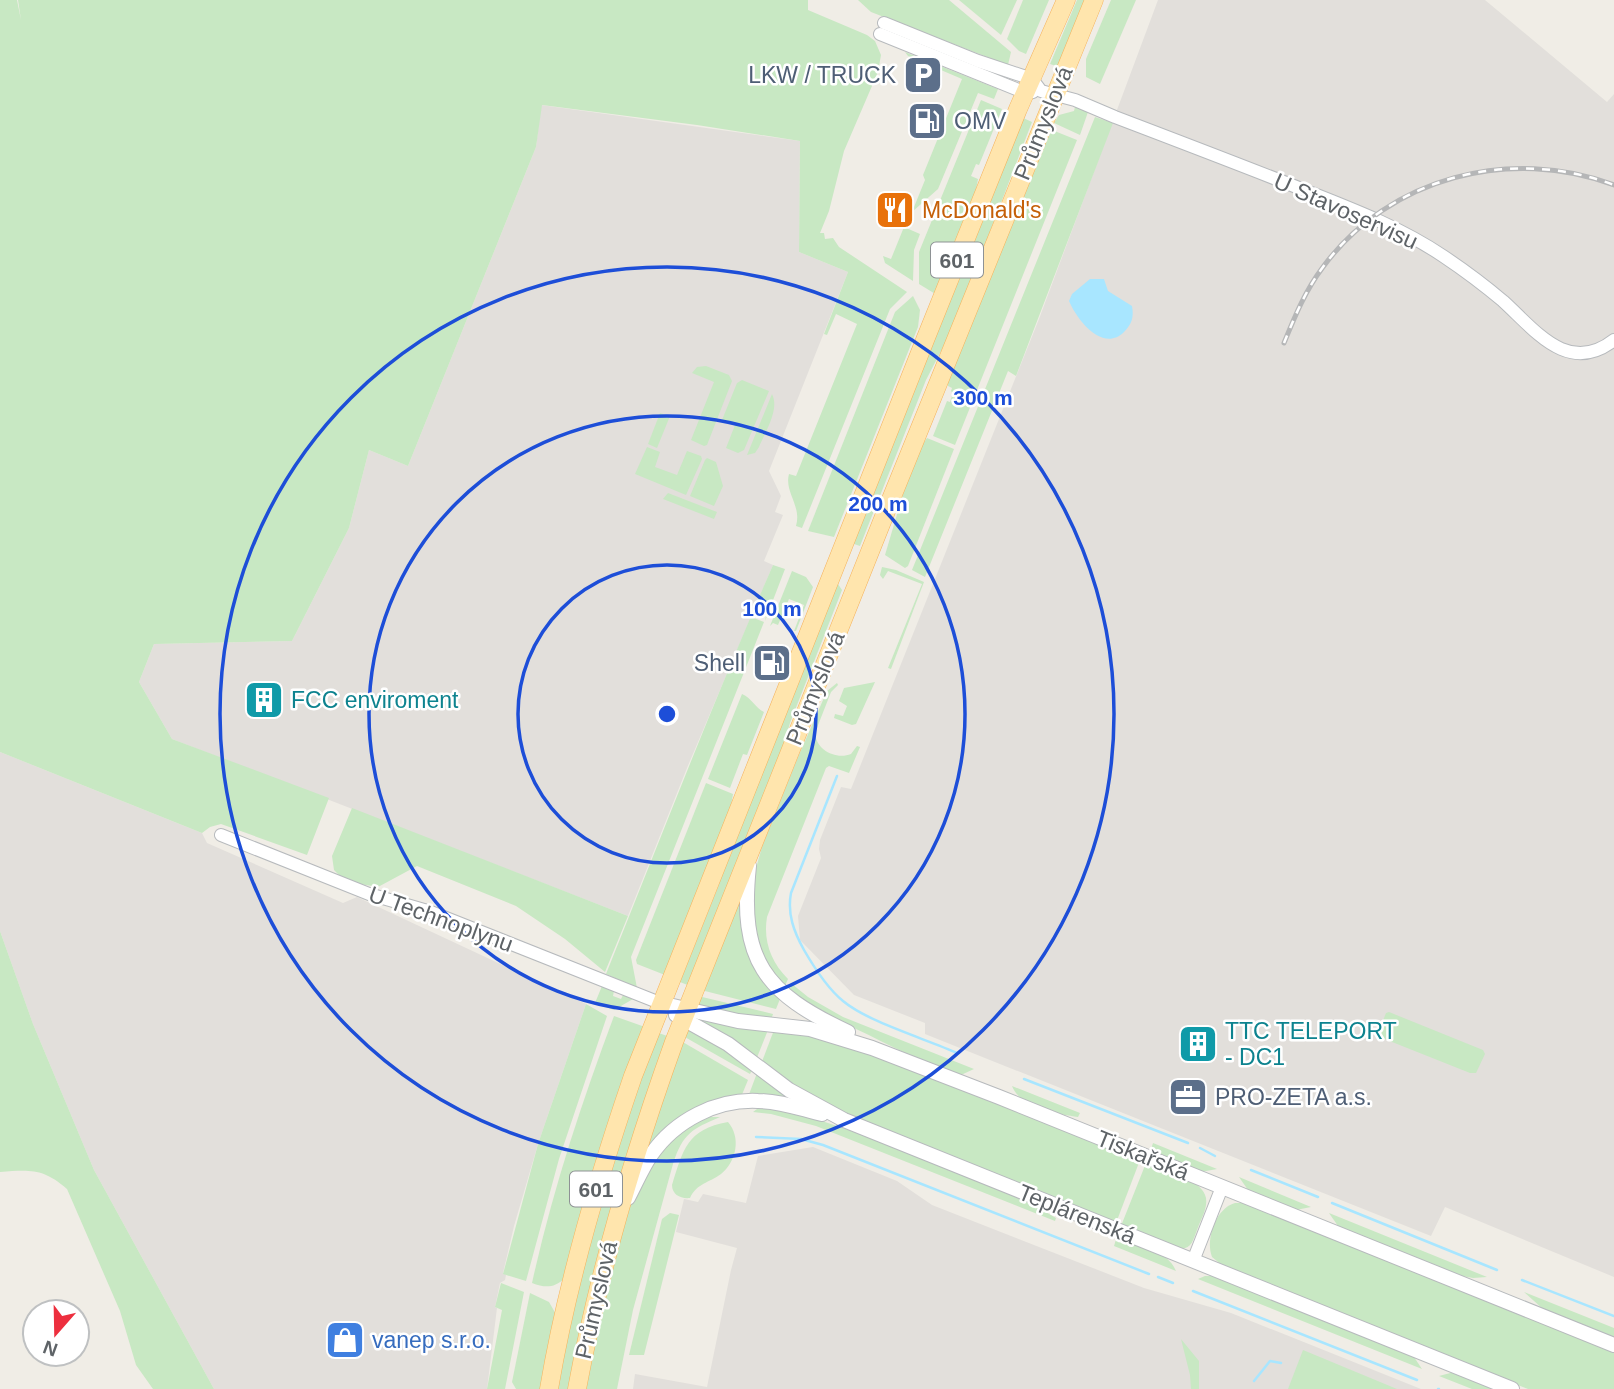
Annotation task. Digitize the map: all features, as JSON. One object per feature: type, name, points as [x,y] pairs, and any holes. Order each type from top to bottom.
[{"type":"main road","name":"Průmyslová","points":[[577,1389],[593,1307],[614,1224],[651,1107],[1038,90],[1066,0]]},
{"type":"main road","name":"Průmyslová","points":[[550,1389],[568,1298],[595,1192],[623,1103],[660,1003],[915,364],[1038,90],[1094,0]]},
{"type":"street","name":"U Stavoservisu","points":[[882,29],[978,61],[1038,90],[1105,111],[1372,217],[1441,255],[1470,275],[1557,348],[1588,354],[1614,340]]},
{"type":"street","name":"U Technoplynu","points":[[222,835],[369,894],[431,912],[660,1003]]},
{"type":"street","points":[[750,851],[746,903],[748,927],[754,950],[770,979],[801,1009],[916,1064]]},
{"type":"street","name":"Teplárenská","points":[[660,1003],[685,1014],[789,1090],[844,1120],[1512,1389]]},
{"type":"street","name":"Tiskařská","points":[[685,1014],[820,1031],[916,1064],[1614,1345]]},
{"type":"street","points":[[614,1224],[652,1154],[675,1129],[703,1112],[733,1103],[759,1101],[844,1120]]},
{"type":"street","points":[[1193,1261],[1222,1187]]},
{"type":"shaded area","points":[[1158,0],[1485,0],[1607,102],[1614,94],[1614,1277],[1445,1207],[1431,1236],[925,1034],[925,1023],[854,995],[800,940],[798,916],[821,858],[820,840],[841,787],[851,789],[1039,319]]},
{"type":"shaded area","points":[[541,105],[800,141],[799,252],[848,272],[769,471],[781,496],[775,512],[783,515],[764,561],[773,565],[628,916],[172,739],[139,682],[154,644],[292,641],[349,528],[369,450],[408,466],[536,147]]},
{"type":"shaded area","points":[[0,752],[202,833],[207,843],[343,903],[357,897],[586,1004],[538,1144],[514,1226],[503,1273],[506,1275],[505,1280],[500,1283],[495,1307],[487,1389],[214,1389],[94,1170],[33,1024],[0,931]]},
{"type":"shaded area","points":[[813,1147],[897,1181],[932,1205],[1144,1288],[1231,1313],[1421,1389],[633,1389],[635,1374],[707,1387],[737,1248],[676,1232],[684,1199],[698,1202],[703,1194],[746,1203],[758,1156]]},
{"type":"green space","points":[[0,0],[17,0],[21,20],[18,0],[808,0],[808,10],[867,35],[875,41],[881,55],[878,72],[844,151],[829,211],[820,233],[824,233],[825,239],[833,238],[839,247],[907,292],[890,309],[802,528],[796,526],[797,512],[789,487],[789,474],[796,476],[857,324],[836,314],[827,335],[824,334],[848,272],[799,252],[800,141],[542,105],[536,147],[408,466],[369,450],[349,528],[292,641],[154,644],[139,682],[172,739],[329,798],[307,855],[221,824],[202,833],[0,752]]},
{"type":"green space","points":[[858,0],[949,0],[1011,52],[1008,65],[871,12]]},
{"type":"green space","points":[[959,0],[1017,0],[1001,35]]},
{"type":"green space","points":[[1023,0],[1049,0],[1026,54],[1007,39]]},
{"type":"green space","points":[[1077,0],[1088,0],[1059,67],[1050,64]]},
{"type":"green space","points":[[1111,0],[1136,0],[1100,84],[1086,77],[1086,59]]},
{"type":"green space","points":[[905,52],[998,89],[994,99],[978,93],[938,189],[912,212],[925,180],[923,175],[962,79],[908,56]]},
{"type":"green space","points":[[981,100],[1002,109],[979,165],[976,164],[971,176],[978,179],[974,202],[937,295],[919,284],[919,252]]},
{"type":"green space","points":[[1075,107],[1088,112],[1080,135],[1054,123],[1059,115],[1074,111]]},
{"type":"green space","points":[[1021,117],[1032,122],[953,328],[926,380],[860,546],[851,543]]},
{"type":"green space","points":[[1095,117],[1113,123],[1016,376],[1008,371],[925,577],[912,570]]},
{"type":"green space","points":[[1047,128],[1077,140],[955,445],[933,436],[953,393],[948,386],[948,371]]},
{"type":"green space","points":[[904,227],[920,234],[914,250],[913,281],[885,263],[883,256],[891,259]]},
{"type":"green space","points":[[913,296],[920,310],[918,327],[834,537],[808,531],[895,312]]},
{"type":"green space","points":[[706,366],[729,375],[732,381],[707,445],[704,446],[691,440],[714,382],[692,373],[697,367]]},
{"type":"green space","points":[[742,380],[769,391],[744,450],[738,453],[726,448],[735,425],[722,420],[737,383]]},
{"type":"green space","points":[[772,394],[774,407],[771,421],[755,453],[747,455]]},
{"type":"green space","points":[[660,413],[670,416],[657,448],[648,444]]},
{"type":"green space","points":[[927,438],[954,449],[905,568],[885,555],[914,457]]},
{"type":"green space","points":[[647,447],[660,452],[655,467],[677,475],[687,451],[701,456],[686,495],[635,474]]},
{"type":"green space","points":[[707,458],[716,462],[723,486],[714,506],[690,496]]},
{"type":"green space","points":[[668,493],[717,512],[714,519],[663,499]]},
{"type":"green space","points":[[773,565],[785,569],[765,621],[767,610],[756,606],[751,617],[764,622],[631,957],[637,988],[606,974],[709,718],[751,616]]},
{"type":"green space","points":[[882,567],[924,582],[891,669],[888,668],[922,584],[888,571],[883,579],[880,575]]},
{"type":"green space","points":[[792,571],[806,577],[813,587],[796,631],[804,605],[789,599],[778,625],[773,623],[770,626]]},
{"type":"green space","points":[[838,584],[842,590],[790,723],[777,768],[690,986],[680,982],[718,887],[733,837],[835,585]]},
{"type":"green space","points":[[875,682],[856,724],[834,718],[835,714],[843,716],[847,706],[839,701],[844,688]]},
{"type":"green space","points":[[837,683],[815,733],[816,739],[823,749],[839,756],[851,754],[857,746],[860,747],[849,773],[829,766],[826,768],[767,917],[767,943],[777,966],[788,979],[784,988],[768,968],[754,930],[754,875],[762,847],[798,757],[827,691]]},
{"type":"green space","points":[[742,694],[764,712],[730,788],[708,779]]},
{"type":"green space","points":[[706,783],[733,794],[730,812],[665,975],[637,964],[636,960]]},
{"type":"green space","points":[[352,808],[628,916],[605,972],[565,939],[516,906],[417,866],[378,887],[360,884],[340,876],[334,870],[332,856]]},
{"type":"green space","points":[[739,897],[767,985],[780,999],[776,1009],[701,990]]},
{"type":"green space","points":[[0,931],[33,1024],[94,1170],[214,1389],[153,1389],[136,1365],[120,1311],[67,1189],[51,1177],[36,1172],[0,1172]]},
{"type":"green space","points":[[792,984],[808,997],[843,1017],[974,1069],[961,1075],[907,1054],[788,993]]},
{"type":"green space","points":[[602,986],[614,991],[613,996],[621,999],[623,995],[633,999],[614,1010],[595,1003]]},
{"type":"green space","points":[[698,996],[773,1014],[771,1020],[753,1019],[698,1005]]},
{"type":"green space","points":[[586,1004],[607,1016],[559,1159],[526,1281],[503,1274],[538,1144]]},
{"type":"green space","points":[[1386,1013],[1483,1050],[1485,1054],[1476,1073],[1470,1073],[1377,1036]]},
{"type":"green space","points":[[614,1016],[645,1027],[564,1279],[553,1286],[537,1285],[532,1283],[558,1182]]},
{"type":"green space","points":[[691,1016],[768,1030],[756,1060]]},
{"type":"green space","points":[[687,1029],[716,1043],[752,1070],[750,1074],[683,1036]]},
{"type":"green space","points":[[774,1030],[814,1035],[893,1061],[1140,1160],[1116,1223],[876,1127],[809,1095],[761,1064]]},
{"type":"green space","points":[[656,1032],[670,1037],[571,1389],[557,1389],[558,1374],[591,1231]]},
{"type":"green space","points":[[681,1041],[748,1080],[741,1097],[645,1151]]},
{"type":"green space","points":[[757,1073],[790,1096],[791,1100],[748,1097]]},
{"type":"green space","points":[[1012,1086],[1080,1113],[1078,1117],[1040,1109],[1023,1100]]},
{"type":"green space","points":[[761,1106],[825,1122],[888,1145],[1009,1194],[1041,1209],[1056,1218],[1055,1221],[816,1126],[753,1112]]},
{"type":"green space","points":[[706,1117],[720,1117],[690,1133],[681,1145],[673,1164],[633,1310],[617,1389],[583,1389],[596,1322],[632,1200],[658,1155],[681,1131]]},
{"type":"green space","points":[[728,1122],[736,1142],[731,1162],[721,1174],[696,1189],[690,1198],[678,1196],[672,1185],[689,1143],[704,1130]]},
{"type":"green space","points":[[1153,1143],[1217,1169],[1201,1172],[1150,1152]]},
{"type":"green space","points":[[1146,1163],[1190,1180],[1203,1191],[1206,1198],[1205,1210],[1188,1247],[1181,1249],[1121,1226]]},
{"type":"green space","points":[[1239,1177],[1311,1207],[1296,1210],[1248,1190]]},
{"type":"green space","points":[[1235,1203],[1245,1203],[1614,1351],[1614,1389],[1528,1389],[1223,1266],[1212,1257],[1211,1233],[1222,1211]]},
{"type":"green space","points":[[670,1213],[679,1215],[644,1355],[629,1355],[662,1219]]},
{"type":"green space","points":[[1329,1213],[1487,1277],[1457,1275],[1338,1226]]},
{"type":"green space","points":[[1117,1236],[1159,1253],[1176,1271],[1114,1246]]},
{"type":"green space","points":[[1212,1276],[1414,1357],[1422,1369],[1198,1279]]},
{"type":"green space","points":[[501,1283],[524,1292],[505,1389],[487,1389],[502,1310],[495,1307]]},
{"type":"green space","points":[[1524,1292],[1614,1328],[1614,1338],[1543,1309]]},
{"type":"green space","points":[[530,1293],[549,1302],[557,1316],[542,1389],[516,1389],[512,1382]]},
{"type":"green space","points":[[1181,1339],[1199,1361],[1199,1389],[1191,1389]]},
{"type":"green space","points":[[1303,1350],[1397,1389],[1288,1389]]},
{"type":"green space","points":[[1454,1372],[1497,1389],[1472,1389],[1439,1376]]},
{"type":"water","points":[[1090,279],[1104,279],[1108,291],[1132,306],[1131,323],[1116,337],[1108,339],[1092,332],[1078,317],[1069,301],[1072,294]]},
{"type":"waterway","points":[[837,776],[791,893],[791,916],[797,936],[822,978],[843,1001],[882,1023],[957,1053]]},
{"type":"waterway","points":[[1024,1079],[1188,1143]]},
{"type":"waterway","points":[[756,1137],[801,1139],[823,1145],[1149,1274]]},
{"type":"waterway","points":[[1200,1148],[1215,1156]]},
{"type":"waterway","points":[[1251,1170],[1318,1197]]},
{"type":"waterway","points":[[1332,1203],[1497,1270]]},
{"type":"waterway","points":[[1158,1277],[1173,1283]]},
{"type":"waterway","points":[[1522,1280],[1614,1316]]},
{"type":"waterway","points":[[1193,1291],[1417,1380]]},
{"type":"waterway","points":[[1254,1381],[1270,1361],[1281,1363]]},
{"type":"railway","points":[[1284,343],[1296,313],[1317,276],[1350,236],[1382,211],[1417,191],[1455,178],[1494,170],[1534,169],[1575,174],[1614,185]]},
{"type":"place","name":"LKW / TRUCK","points":[[923,75]]},
{"type":"place","name":"OMV","points":[[927,121]]},
{"type":"place","name":"McDonald's","points":[[895,210]]},
{"type":"place","name":"Shell","points":[[772,663]]},
{"type":"place","name":"FCC enviroment","points":[[264,700]]},
{"type":"place","name":"TTC TELEPORT - DC1","points":[[1198,1044]]},
{"type":"place","name":"PRO-ZETA a.s.","points":[[1188,1097]]},
{"type":"place","name":"vanep s.r.o.","points":[[345,1340]]}]
